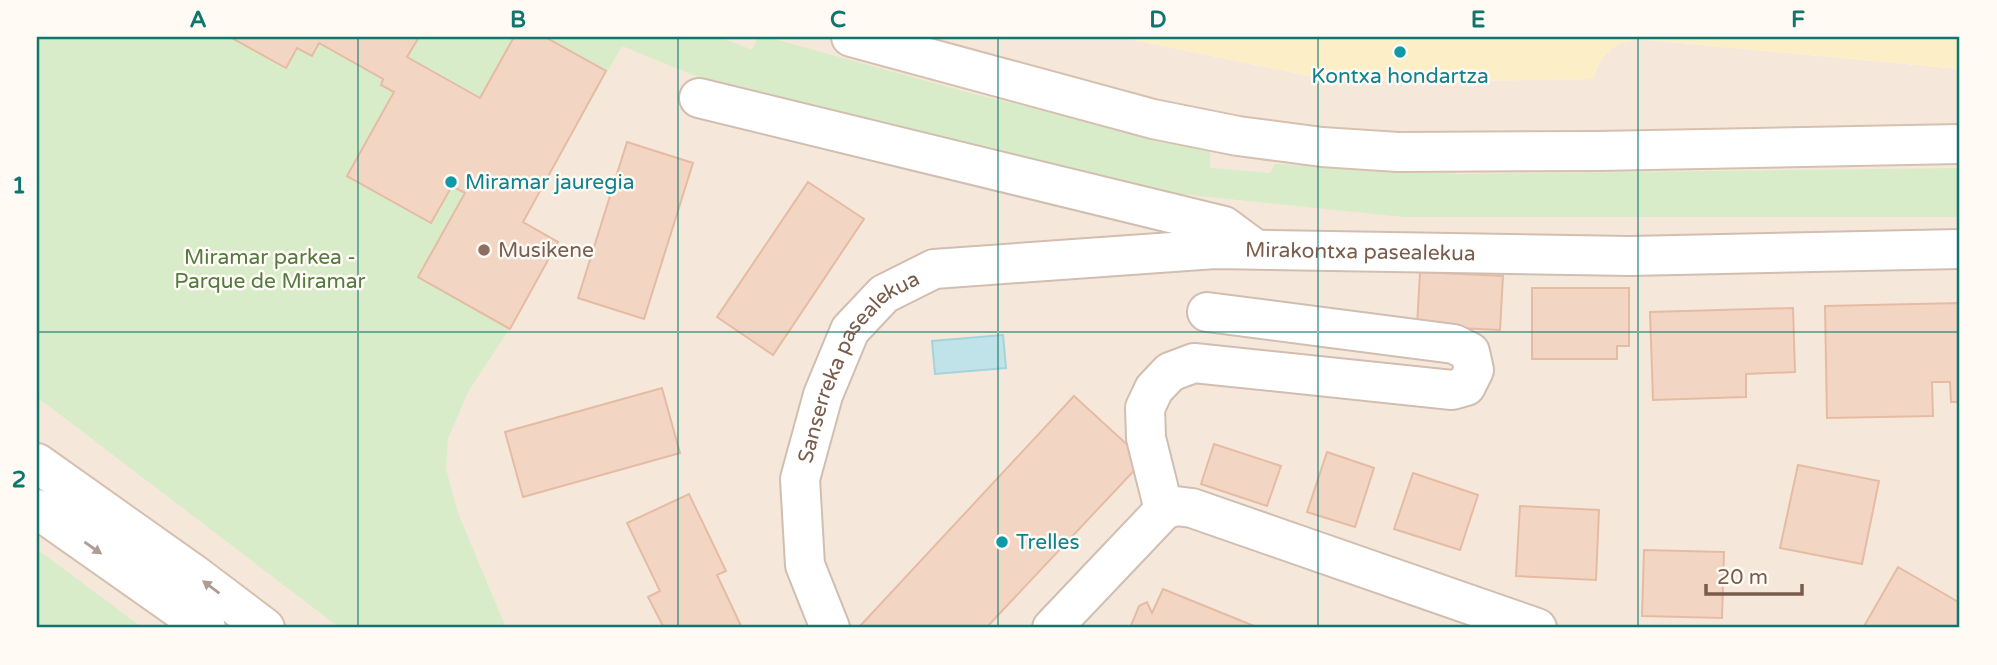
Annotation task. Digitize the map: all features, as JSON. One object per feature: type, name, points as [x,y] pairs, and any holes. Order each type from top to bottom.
[{"type":"street","points":[[851,37],[1153,119],[1238,136],[1322,147],[1398,152],[1598,152],[1960,144]]},
{"type":"street","name":"Mirakontxa pasealekua","points":[[699,98],[1224,226],[1256,250],[1630,256],[1960,248]]},
{"type":"street","name":"Sanserreka pasealekua","points":[[830,628],[805,565],[800,479],[823,395],[850,330],[884,294],[934,269],[1215,249],[1256,250]]},
{"type":"street","points":[[1164,510],[1146,438],[1145,408],[1154,389],[1170,372],[1194,363],[1452,390],[1465,386],[1474,370],[1470,352],[1454,344],[1208,312]]},
{"type":"street","points":[[37,463],[265,628]]},
{"type":"street","points":[[1052,628],[1164,510],[1176,506],[1192,508],[1537,628]]},
{"type":"street","points":[[37,509],[206,628]]},
{"type":"shaded area","points":[[37,37],[1120,37],[1305,75],[1403,82],[1593,79],[1600,60],[1615,45],[1637,39],[1960,69],[1960,628],[37,628]]},
{"type":"green space","name":"Miramar parkea - Parque de Miramar","points":[[37,37],[720,37],[752,50],[758,37],[767,37],[970,93],[1210,151],[1210,168],[1270,173],[1275,164],[1460,174],[1960,168],[1960,217],[1404,217],[1152,191],[730,90],[622,46],[522,221],[558,242],[510,328],[468,392],[448,439],[446,469],[458,513],[506,628],[340,628],[37,397]]},
{"type":"green space","points":[[37,549],[143,628],[37,628]]},
{"type":"sand","name":"Kontxa hondartza","points":[[1120,37],[1960,37],[1960,69],[1637,39],[1620,44],[1608,52],[1600,62],[1593,79],[1403,82],[1305,75]]},
{"type":"water","points":[[1003,335],[1006,368],[935,374],[932,341]]},
{"type":"building","name":"Miramar jauregia","points":[[230,37],[419,37],[407,57],[480,98],[514,37],[545,37],[606,71],[523,222],[558,242],[510,329],[418,277],[465,193],[452,186],[431,223],[347,176],[394,92],[381,85],[383,79],[319,43],[312,56],[297,48],[286,68]]},
{"type":"building","points":[[627,142],[693,163],[644,319],[578,298]]},
{"type":"building","points":[[808,182],[864,219],[773,355],[717,317]]},
{"type":"building","points":[[1420,272],[1503,276],[1500,330],[1417,326]]},
{"type":"building","points":[[1532,288],[1629,288],[1629,346],[1617,346],[1617,359],[1532,359]]},
{"type":"building","points":[[1960,303],[1960,402],[1951,402],[1950,382],[1932,382],[1933,416],[1827,418],[1825,306]]},
{"type":"building","points":[[1793,308],[1795,372],[1746,374],[1746,397],[1653,400],[1650,312]]},
{"type":"building","points":[[662,388],[680,453],[523,497],[505,432]]},
{"type":"building","name":"Trelles","points":[[1074,396],[1144,460],[986,628],[864,628],[861,625]]},
{"type":"building","points":[[1214,444],[1281,466],[1267,506],[1201,484]]},
{"type":"building","points":[[1327,452],[1374,468],[1355,527],[1307,512]]},
{"type":"building","points":[[1798,465],[1879,481],[1862,564],[1780,548]]},
{"type":"building","points":[[1413,473],[1478,495],[1460,550],[1394,529]]},
{"type":"building","points":[[689,494],[726,571],[717,575],[742,628],[664,628],[648,597],[660,591],[627,523]]},
{"type":"building","points":[[1520,506],[1599,510],[1596,580],[1516,576]]},
{"type":"building","points":[[1644,550],[1724,552],[1722,618],[1642,616]]},
{"type":"building","points":[[1898,567],[1960,603],[1960,628],[1863,628]]},
{"type":"building","points":[[1163,589],[1259,628],[1130,628],[1139,606],[1147,602],[1152,613]]},
{"type":"place","name":"Kontxa hondartza","points":[[1400,52]]},
{"type":"place","name":"Miramar jauregia","points":[[451,182]]},
{"type":"place","name":"Musikene","points":[[484,250]]},
{"type":"place","name":"Trelles","points":[[1002,542]]}]
